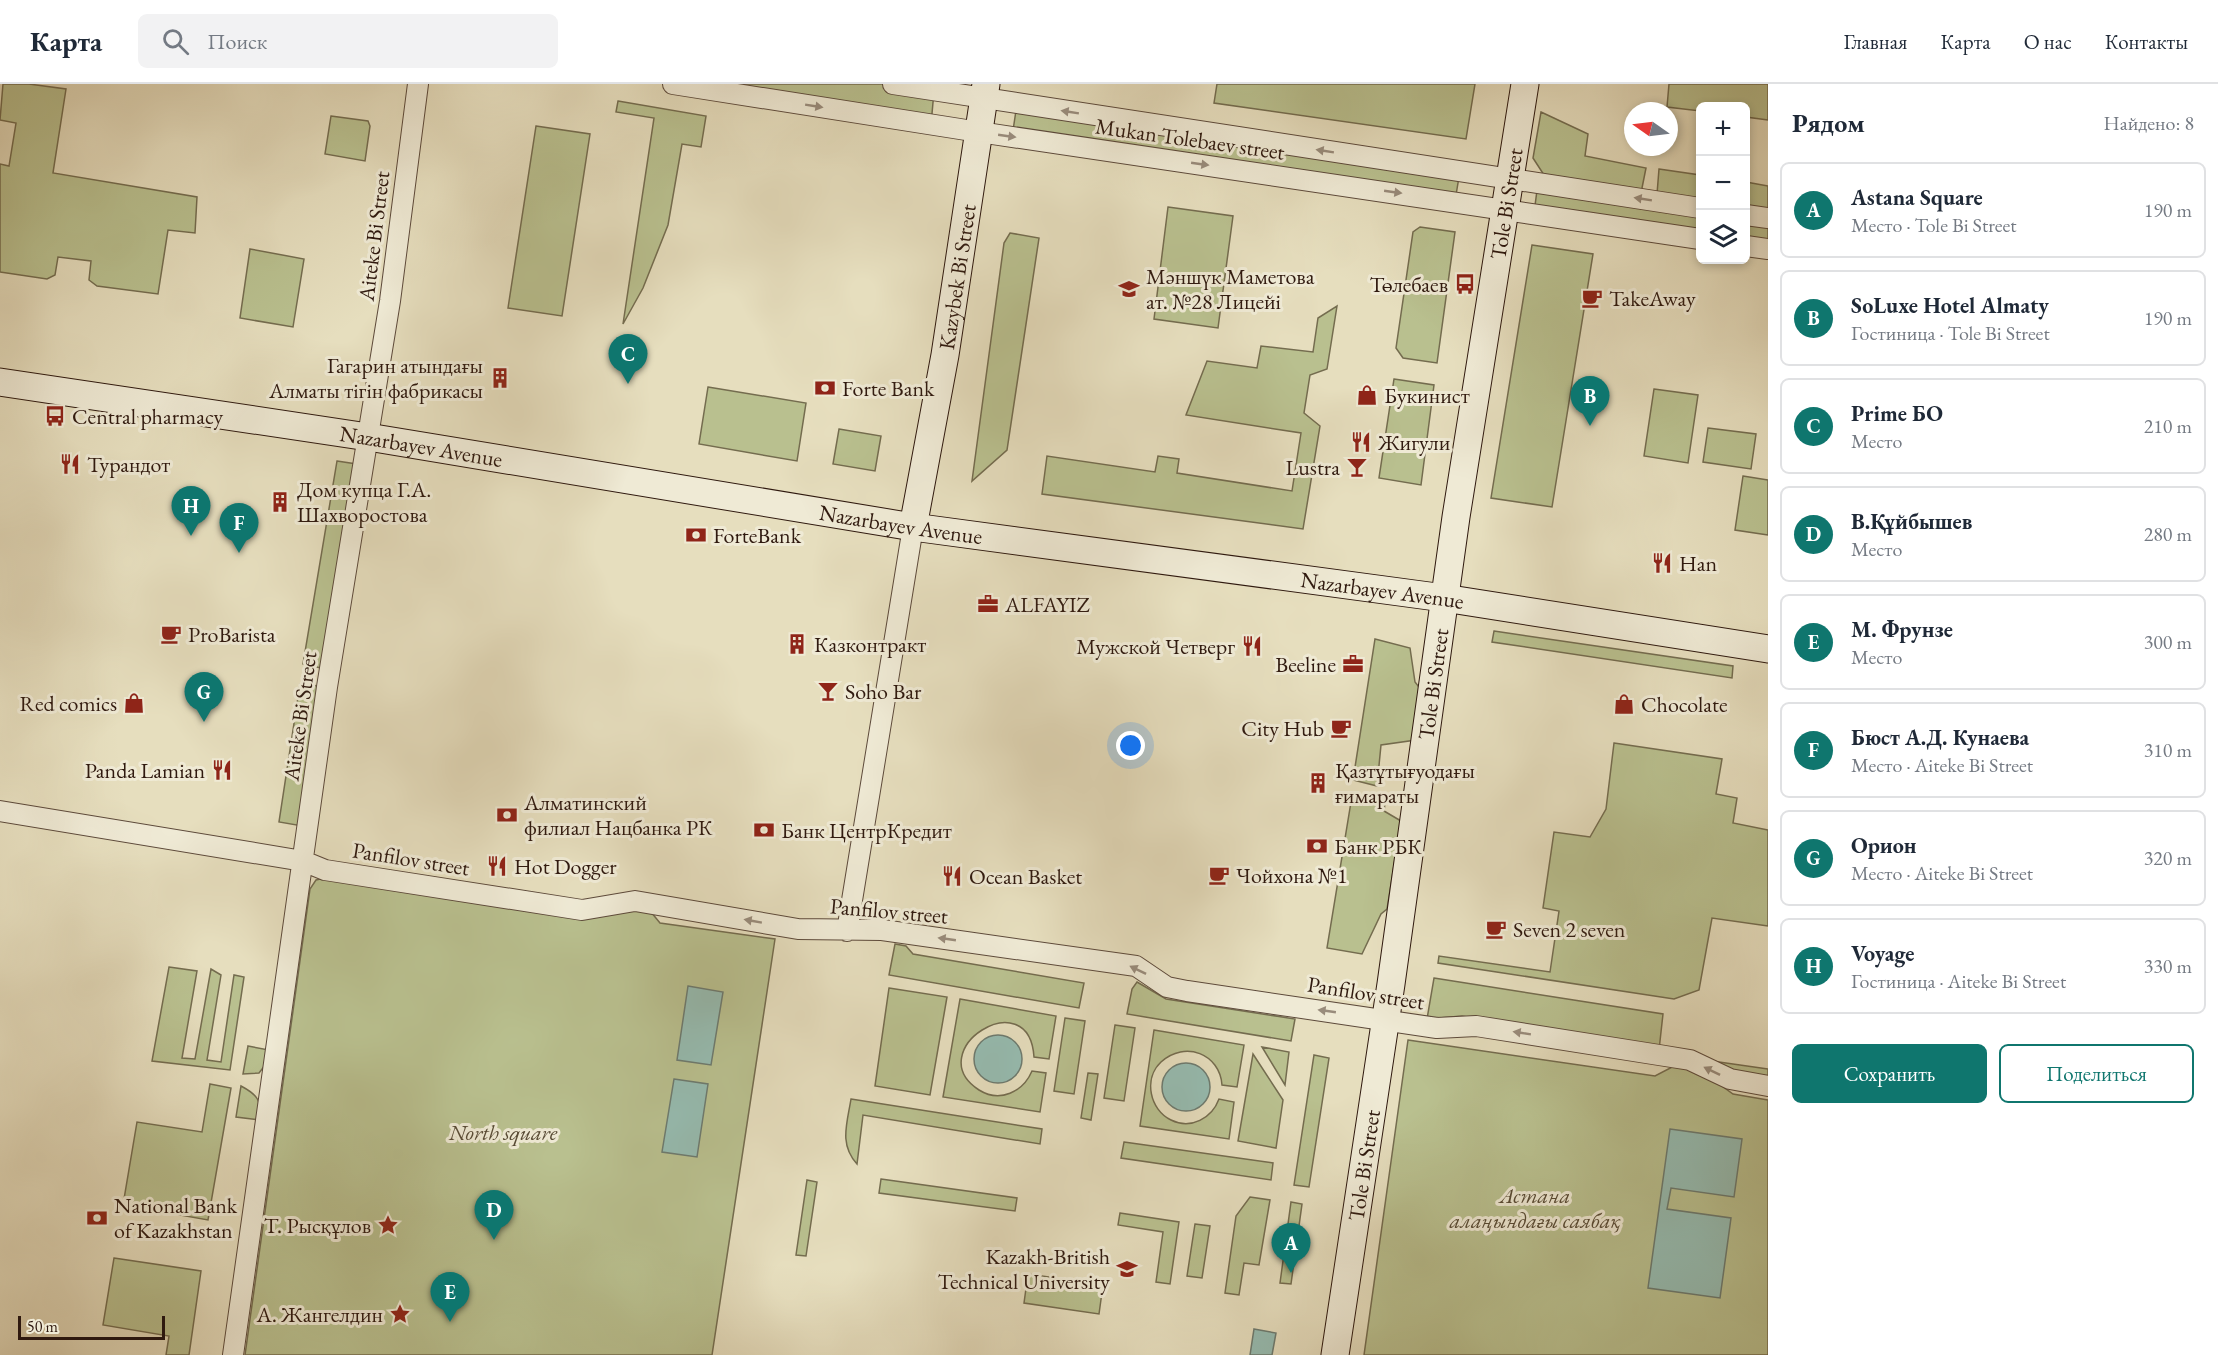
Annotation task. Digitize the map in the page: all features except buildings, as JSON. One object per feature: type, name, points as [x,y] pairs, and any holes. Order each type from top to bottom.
[{"type":"main road","name":"Tole Bi Street","points":[[1335,1355],[1444,598],[1525,84]]},
{"type":"main road","name":"Kazybek Bi Street","points":[[913,527],[945,355],[985,91]]},
{"type":"main road","name":"Nazarbayev Avenue","points":[[0,382],[368,437],[913,527],[1444,598],[1768,649]]},
{"type":"street","name":"Aiteke Bi Street","points":[[233,1355],[327,687],[390,301],[418,84]]},
{"type":"street","name":"Mukan Tolebaev street","points":[[673,84],[979,132],[1506,208],[1696,238]]},
{"type":"street","name":"Mukan Tolebaev street","points":[[893,84],[985,91],[1510,179],[1696,207]]},
{"type":"street","points":[[1750,215],[1768,218]]},
{"type":"street","points":[[1750,247],[1768,249]]},
{"type":"street","name":"Kazybek Bi Street","points":[[847,931],[913,527]]},
{"type":"street","name":"Panfilov street","points":[[0,811],[303,861],[325,870],[582,910],[635,901],[798,929],[882,930],[1136,966],[1167,987],[1187,991],[1440,1028],[1476,1026],[1690,1060],[1730,1079],[1768,1086]]},
{"type":"green space","points":[[3,84],[29,84],[66,89],[53,173],[197,197],[195,233],[168,230],[158,294],[97,286],[89,280],[91,261],[58,257],[55,275],[47,279],[0,272],[0,164],[9,166],[16,123],[0,120]]},
{"type":"green space","points":[[673,84],[893,84],[934,91],[931,125]]},
{"type":"green space","points":[[1217,84],[1475,84],[1466,139],[1214,103]]},
{"type":"green space","points":[[1669,84],[1768,84],[1768,120],[1750,118],[1750,102],[1696,102],[1696,111],[1678,108],[1678,102],[1667,102]]},
{"type":"green space","points":[[618,101],[706,116],[701,147],[682,144],[668,225],[643,288],[623,324],[654,118],[616,112]]},
{"type":"green space","points":[[1017,104],[1460,171],[1455,201],[1012,137]]},
{"type":"green space","points":[[1541,112],[1588,134],[1585,156],[1646,168],[1640,198],[1696,207],[1696,238],[1534,213],[1538,183],[1546,178],[1533,158]]},
{"type":"green space","points":[[331,116],[368,121],[370,126],[365,161],[325,154]]},
{"type":"green space","points":[[536,126],[590,134],[562,316],[508,308]]},
{"type":"green space","points":[[1659,169],[1696,174],[1696,199],[1657,194]]},
{"type":"green space","points":[[1750,183],[1768,186],[1768,210],[1750,208]]},
{"type":"green space","points":[[1168,207],[1233,216],[1218,328],[1154,319]]},
{"type":"green space","points":[[1750,215],[1768,218],[1768,249],[1750,247]]},
{"type":"green space","points":[[1420,227],[1455,232],[1437,363],[1403,358],[1396,348],[1413,232]]},
{"type":"green space","points":[[1010,233],[1039,238],[1007,450],[972,481],[1004,243]]},
{"type":"green space","points":[[1532,245],[1593,254],[1552,507],[1491,498]]},
{"type":"green space","points":[[250,249],[304,259],[293,327],[240,318]]},
{"type":"green space","points":[[1337,306],[1327,369],[1310,375],[1304,413],[1320,426],[1303,529],[1042,494],[1047,456],[1155,472],[1158,456],[1179,459],[1177,473],[1292,491],[1301,433],[1186,415],[1207,361],[1257,368],[1261,346],[1313,352],[1318,318]]},
{"type":"green space","points":[[1394,379],[1434,385],[1421,485],[1379,478]]},
{"type":"green space","points":[[708,387],[806,403],[797,461],[699,444]]},
{"type":"green space","points":[[1654,389],[1698,395],[1688,463],[1644,456]]},
{"type":"green space","points":[[1708,428],[1756,434],[1751,469],[1703,462]]},
{"type":"green space","points":[[839,429],[881,436],[875,471],[833,464]]},
{"type":"green space","points":[[337,461],[363,465],[330,670],[303,664]]},
{"type":"green space","points":[[1743,476],[1768,480],[1768,535],[1735,530]]},
{"type":"green space","points":[[1494,631],[1733,666],[1732,678],[1492,642]]},
{"type":"green space","points":[[1375,639],[1410,648],[1415,682],[1425,695],[1416,740],[1381,745],[1377,786],[1353,780]]},
{"type":"green space","points":[[300,684],[327,687],[308,827],[279,822]]},
{"type":"green space","points":[[1614,743],[1722,759],[1716,794],[1737,798],[1733,823],[1768,830],[1768,926],[1712,918],[1699,990],[1674,999],[1438,963],[1439,956],[1550,972],[1559,911],[1543,908],[1554,832],[1590,837],[1606,809]]},
{"type":"green space","points":[[1352,796],[1386,796],[1384,811],[1401,821],[1387,909],[1381,914],[1362,954],[1327,948]]},
{"type":"green space","name":"North square","points":[[329,877],[651,912],[660,923],[775,939],[712,1355],[245,1355],[310,889],[316,880]]},
{"type":"green space","points":[[895,944],[906,946],[913,954],[1084,983],[1079,1008],[889,975]]},
{"type":"green space","points":[[169,967],[197,971],[182,1058],[195,1059],[211,969],[221,975],[207,1060],[221,1062],[234,975],[244,977],[230,1070],[152,1061]]},
{"type":"green space","points":[[1434,978],[1663,1014],[1659,1050],[1462,1016],[1427,1019]]},
{"type":"green space","points":[[1137,982],[1166,999],[1295,1019],[1291,1041],[1127,1014],[1132,989]]},
{"type":"green space","points":[[889,988],[947,997],[930,1095],[875,1086]]},
{"type":"green space","points":[[960,999],[1056,1016],[1049,1059],[1034,1057],[1028,1035],[1015,1024],[999,1023],[982,1030],[969,1042],[962,1058],[964,1074],[979,1090],[987,1094],[1010,1093],[1023,1085],[1032,1071],[1046,1073],[1040,1112],[943,1097]]},
{"type":"green space","points":[[1065,1018],[1085,1021],[1074,1094],[1054,1091]]},
{"type":"green space","points":[[1115,1025],[1135,1028],[1124,1101],[1104,1098]]},
{"type":"green space","points":[[1154,1030],[1244,1045],[1237,1087],[1222,1085],[1215,1065],[1208,1058],[1190,1051],[1170,1055],[1155,1069],[1152,1077],[1151,1094],[1158,1109],[1171,1120],[1179,1123],[1193,1123],[1206,1117],[1219,1099],[1234,1102],[1229,1139],[1140,1126]]},
{"type":"green space","name":"Астана алаңындағы саябақ","points":[[1408,1040],[1655,1076],[1676,1065],[1696,1067],[1733,1094],[1768,1100],[1768,1355],[1364,1355]]},
{"type":"green space","points":[[248,1046],[269,1050],[266,1064],[259,1073],[243,1074]]},
{"type":"green space","points":[[1262,1047],[1289,1052],[1285,1085]]},
{"type":"green space","points":[[1253,1054],[1283,1100],[1276,1148],[1238,1141]]},
{"type":"green space","points":[[1314,1055],[1329,1058],[1309,1187],[1294,1185]]},
{"type":"green space","points":[[1712,1061],[1768,1069],[1768,1079],[1724,1072]]},
{"type":"green space","points":[[1088,1073],[1098,1074],[1091,1120],[1081,1118]]},
{"type":"green space","points":[[210,1084],[231,1088],[208,1220],[123,1205],[137,1122],[202,1132]]},
{"type":"green space","points":[[241,1086],[258,1099],[259,1120],[236,1117]]},
{"type":"green space","points":[[851,1099],[1042,1129],[1040,1144],[863,1115],[857,1164],[851,1156],[846,1141],[846,1125]]},
{"type":"green space","points":[[1124,1142],[1273,1163],[1271,1180],[1121,1158]]},
{"type":"green space","points":[[881,1179],[1017,1198],[1015,1211],[879,1193]]},
{"type":"green space","points":[[807,1180],[817,1182],[806,1256],[796,1255]]},
{"type":"green space","points":[[1250,1197],[1270,1200],[1259,1265],[1244,1263],[1239,1295],[1225,1293],[1236,1216]]},
{"type":"green space","points":[[1291,1202],[1302,1204],[1291,1284],[1280,1283]]},
{"type":"green space","points":[[1120,1213],[1179,1222],[1170,1284],[1156,1282],[1163,1232],[1118,1225]]},
{"type":"green space","points":[[1195,1224],[1210,1226],[1202,1278],[1187,1276]]},
{"type":"green space","points":[[114,1258],[201,1271],[189,1355],[166,1355],[169,1336],[103,1325]]},
{"type":"green space","points":[[1028,1274],[1103,1285],[1099,1314],[1024,1303]]},
{"type":"water","points":[[688,986],[723,992],[711,1065],[677,1060]]},
{"type":"water","points":[[998,1035],[1015,1042],[1022,1059],[1015,1076],[998,1083],[981,1076],[974,1059],[981,1042]]},
{"type":"water","points":[[1186,1063],[1203,1070],[1210,1087],[1203,1104],[1186,1111],[1169,1104],[1162,1087],[1169,1070]]},
{"type":"water","points":[[674,1079],[708,1084],[697,1157],[662,1152]]},
{"type":"water","points":[[1670,1129],[1742,1139],[1734,1197],[1671,1188],[1667,1209],[1731,1218],[1720,1298],[1648,1288]]},
{"type":"water","points":[[1254,1329],[1276,1333],[1272,1355],[1250,1355]]},
{"type":"place","name":"Төлебаев","points":[[1465,284]]},
{"type":"place","name":"Мәншүк Маметова ат. №28 Лицейі","points":[[1129,289]]},
{"type":"place","name":"TakeAway","points":[[1592,298]]},
{"type":"place","name":"Гагарин атындағы Алматы тігін фабрикасы","points":[[500,378]]},
{"type":"place","name":"Prime БО","points":[[628,384]]},
{"type":"place","name":"Forte Bank","points":[[825,388]]},
{"type":"place","name":"Букинист","points":[[1367,395]]},
{"type":"place","name":"Central pharmacy","points":[[55,416]]},
{"type":"place","name":"SoLuxe Hotel Almaty","points":[[1590,426]]},
{"type":"place","name":"Жигули","points":[[1361,442]]},
{"type":"place","name":"Турандот","points":[[70,464]]},
{"type":"place","name":"Lustra","points":[[1357,467]]},
{"type":"place","name":"Дом купца Г.А. Шахворостова","points":[[280,502]]},
{"type":"place","name":"ForteBank","points":[[696,535]]},
{"type":"place","name":"Voyage","points":[[191,536]]},
{"type":"place","name":"Бюст А.Д. Кунаева","points":[[239,553]]},
{"type":"place","name":"Han","points":[[1662,563]]},
{"type":"place","name":"ALFAYIZ","points":[[988,604]]},
{"type":"place","name":"ProBarista","points":[[171,634]]},
{"type":"place","name":"Казконтракт","points":[[797,644]]},
{"type":"place","name":"Мужской Четверг","points":[[1252,646]]},
{"type":"place","name":"Beeline","points":[[1353,664]]},
{"type":"place","name":"Soho Bar","points":[[828,691]]},
{"type":"place","name":"Red comics","points":[[134,703]]},
{"type":"place","name":"Chocolate","points":[[1624,704]]},
{"type":"place","name":"Орион","points":[[204,722]]},
{"type":"place","name":"City Hub","points":[[1341,728]]},
{"type":"place","name":"Panda Lamian","points":[[222,770]]},
{"type":"place","name":"Қазтұтығуодағы ғимараты","points":[[1318,783]]},
{"type":"place","name":"Алматинский филиал Нацбанка РК","points":[[507,815]]},
{"type":"place","name":"Банк ЦентрКредит","points":[[764,830]]},
{"type":"place","name":"Банк РБК","points":[[1317,846]]},
{"type":"place","name":"Hot Dogger","points":[[497,866]]},
{"type":"place","name":"Чойхона №1","points":[[1219,875]]},
{"type":"place","name":"Ocean Basket","points":[[952,876]]},
{"type":"place","name":"Seven 2 seven","points":[[1496,929]]},
{"type":"place","name":"National Bank of Kazakhstan","points":[[97,1218]]},
{"type":"place","name":"Т. Рысқұлов","points":[[388,1225]]},
{"type":"place","name":"В.Құйбышев","points":[[494,1240]]},
{"type":"place","name":"Kazakh-British Technical University","points":[[1127,1269]]},
{"type":"place","name":"Astana Square","points":[[1291,1273]]},
{"type":"place","name":"А. Жангелдин","points":[[400,1314]]},
{"type":"place","name":"М. Фрунзе","points":[[450,1322]]}]
